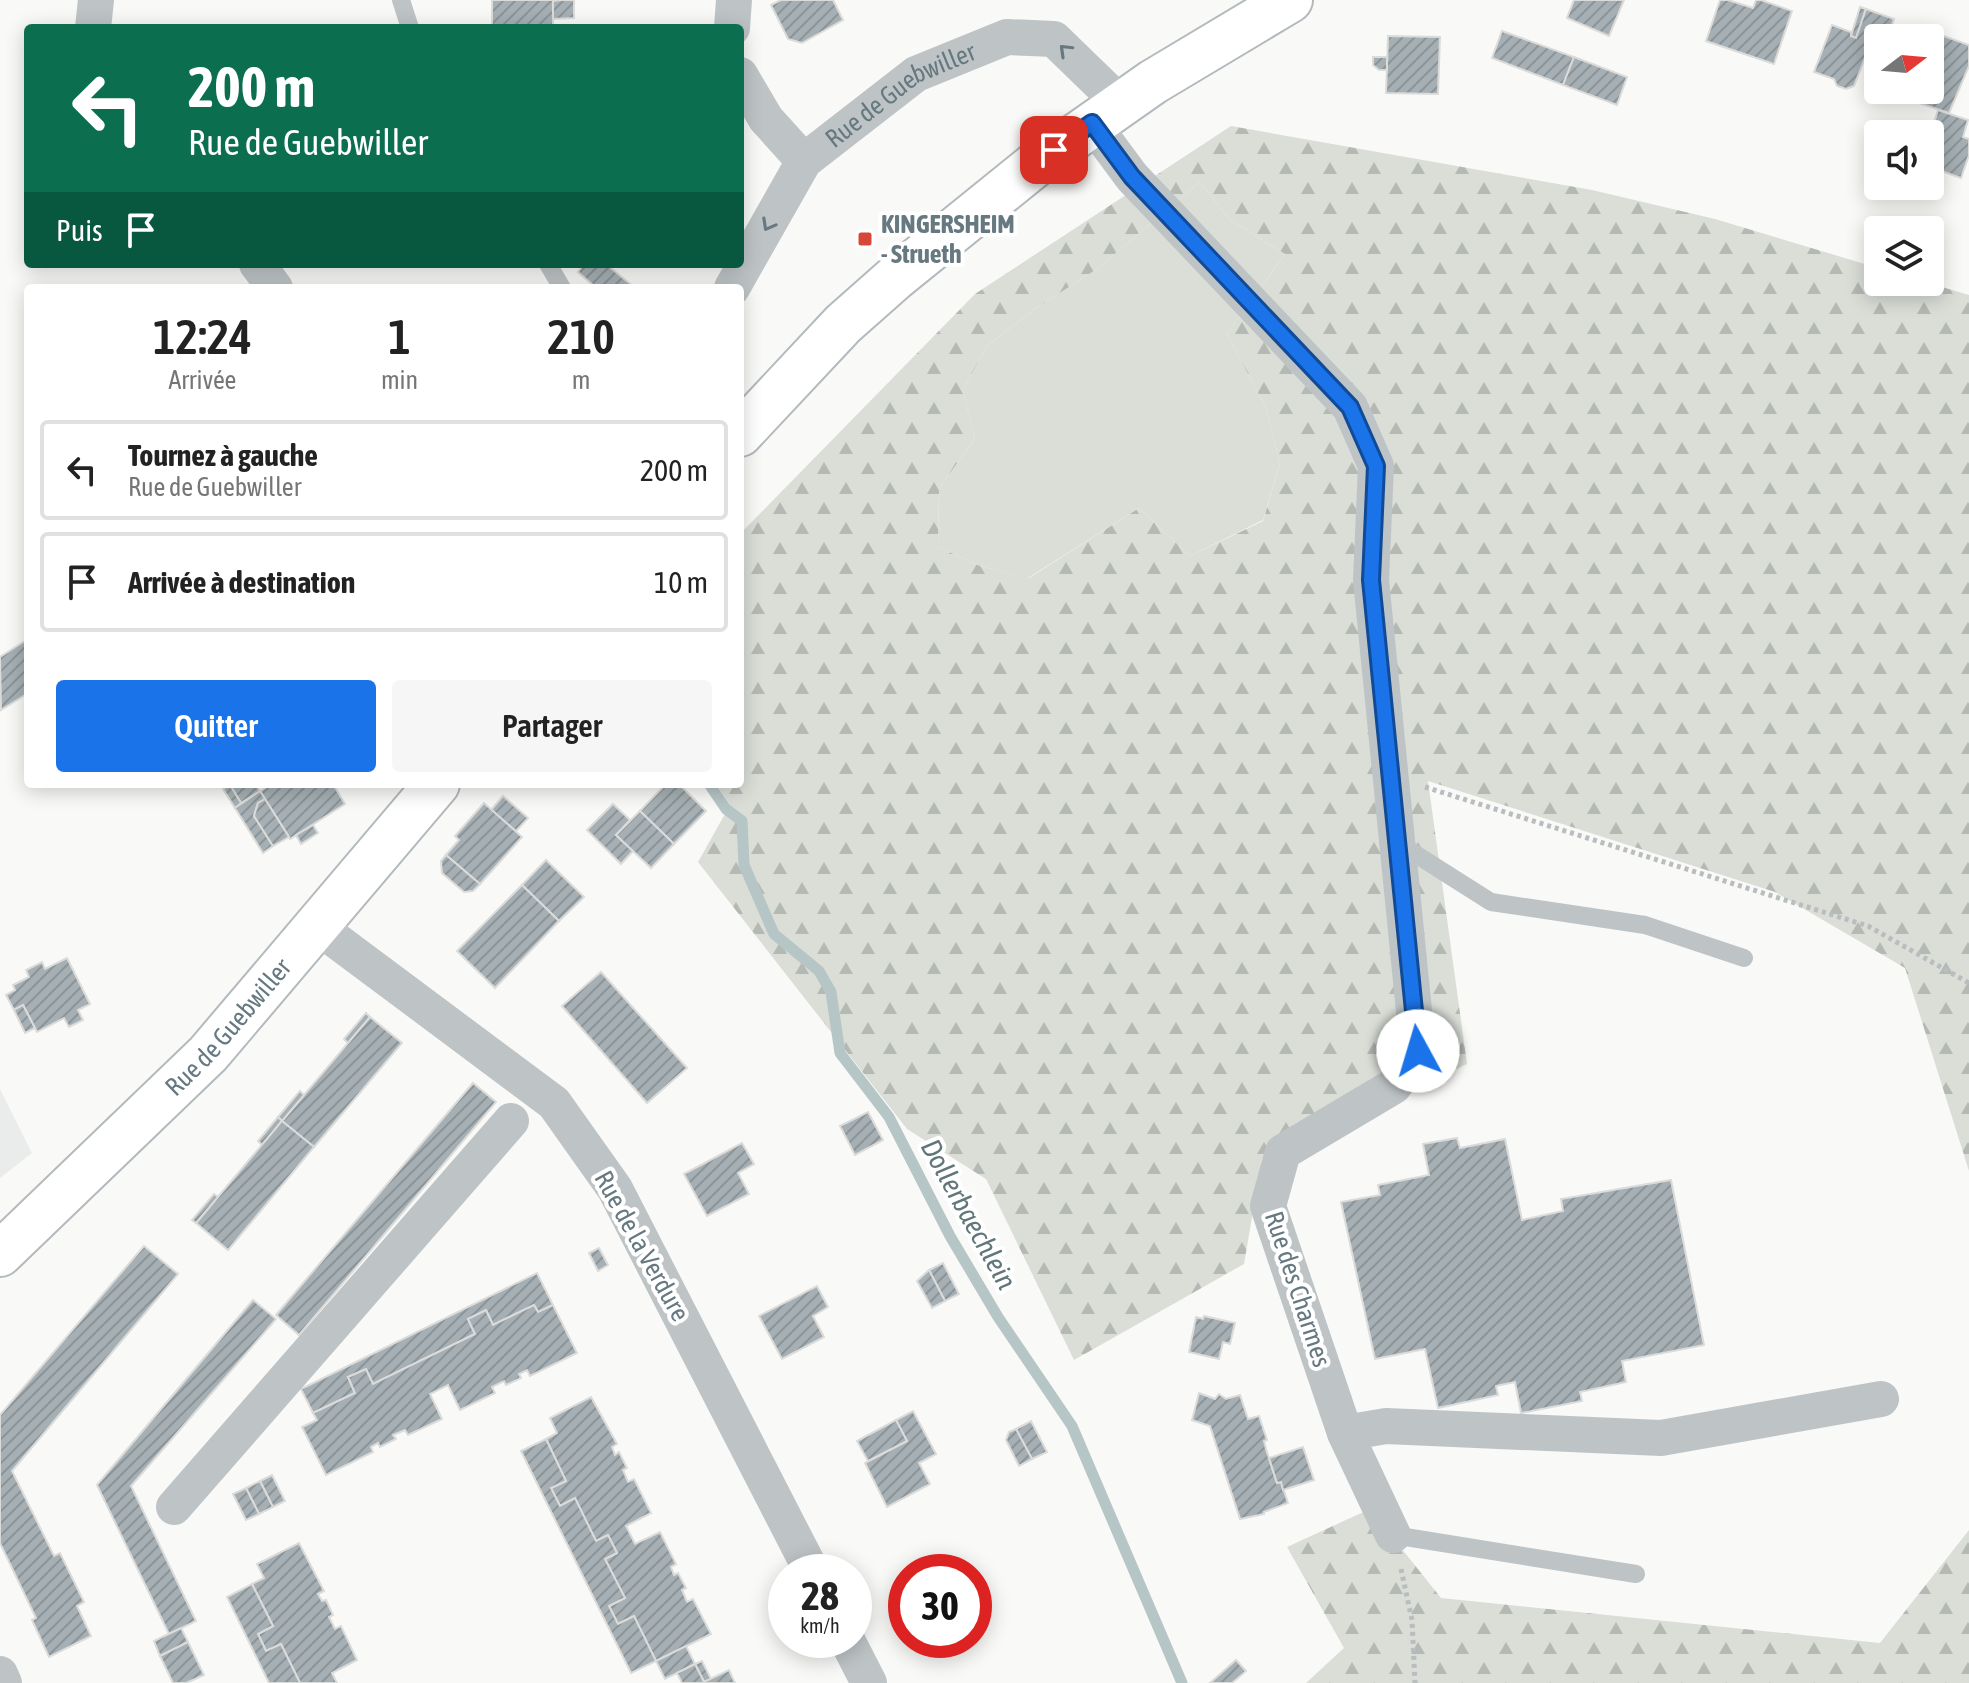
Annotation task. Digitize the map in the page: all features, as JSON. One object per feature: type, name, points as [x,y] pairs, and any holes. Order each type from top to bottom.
[{"type":"main road","points":[[744,430],[843,324],[1036,164],[1106,114],[1290,0]]},
{"type":"main road","name":"Rue de Guebwiller","points":[[0,1254],[208,1054],[434,788]]},
{"type":"street","points":[[93,24],[96,0]]},
{"type":"street","points":[[732,24],[734,0]]},
{"type":"street","name":"Rue de Guebwiller","points":[[744,267],[804,161],[916,74],[1007,37],[1054,39],[1106,114]]},
{"type":"street","points":[[744,82],[766,119],[804,161]]},
{"type":"street","name":"Rue des Charmes","points":[[1106,114],[1132,177],[1350,407],[1376,466],[1371,580],[1418,1051],[1394,1086],[1283,1152],[1268,1206],[1345,1433],[1393,1535]]},
{"type":"street","name":"Rue de la Verdure","points":[[318,927],[524,1106],[554,1103],[615,1189],[803,1554]]},
{"type":"street","points":[[174,1507],[524,1106]]},
{"type":"street","points":[[1345,1433],[1386,1426],[1661,1438],[1881,1399]]},
{"type":"street","points":[[856,1658],[869,1683]]},
{"type":"street","points":[[0,1674],[4,1683]]},
{"type":"lane","points":[[401,0],[409,24]]},
{"type":"lane","points":[[1396,841],[1491,902],[1645,925],[1744,958]]},
{"type":"lane","points":[[1393,1535],[1636,1574]]},
{"type":"path","points":[[1390,776],[1868,926],[1969,983]]},
{"type":"path","points":[[1393,1535],[1412,1620],[1415,1683]]},
{"type":"shaded area","points":[[0,1089],[32,1153],[0,1178]]},
{"type":"green space","points":[[1231,126],[1592,190],[1715,219],[1864,264],[1864,296],[1944,296],[1944,288],[1969,295],[1969,1171],[1905,968],[1775,892],[1428,781],[1467,1064],[1262,1159],[1244,1264],[1074,1360],[986,1179],[907,1129],[698,862],[730,805],[719,788],[744,788],[744,530],[975,294]],"holes":[[[1200,182],[1229,219],[1285,254],[1227,334],[1266,408],[1280,463],[1263,521],[1190,556],[1139,508],[1029,578],[980,566],[938,547],[939,488],[975,439],[963,390],[987,346],[1035,309],[1097,269]]]},
{"type":"green space","points":[[1200,182],[1229,219],[1285,254],[1227,334],[1266,408],[1280,463],[1263,520],[1190,556],[1139,508],[1028,578],[980,566],[938,547],[939,488],[975,439],[963,390],[987,346],[1035,309],[1097,269]]},
{"type":"green space","points":[[1370,1509],[1441,1598],[1880,1643],[1969,1530],[1969,1683],[1306,1683],[1344,1648],[1287,1547]]},
{"type":"building","points":[[492,0],[561,0],[553,1],[553,24],[492,24]]},
{"type":"building","points":[[574,0],[574,18],[553,19],[553,1]]},
{"type":"building","points":[[781,0],[833,0],[843,20],[802,43],[788,39],[771,5]]},
{"type":"building","points":[[1574,0],[1624,0],[1609,36],[1567,18]]},
{"type":"building","points":[[1720,0],[1753,8],[1756,0],[1761,0],[1792,11],[1774,64],[1706,41]]},
{"type":"building","points":[[1860,7],[1866,9],[1856,38],[1851,36]]},
{"type":"building","points":[[1866,9],[1894,19],[1892,24],[1864,24],[1864,60],[1854,86],[1846,89],[1837,86],[1834,79],[1814,72],[1832,25],[1851,32],[1851,36],[1856,38]]},
{"type":"building","points":[[1502,31],[1574,57],[1563,85],[1492,58]]},
{"type":"building","points":[[1388,36],[1440,37],[1438,94],[1386,93]]},
{"type":"building","points":[[1944,36],[1969,45],[1969,66],[1949,113],[1922,104],[1944,104]]},
{"type":"building","points":[[1373,57],[1387,57],[1387,70],[1379,70],[1373,65]]},
{"type":"building","points":[[1574,57],[1627,77],[1617,105],[1563,85]]},
{"type":"building","points":[[1938,110],[1968,120],[1963,137],[1969,139],[1969,155],[1961,178],[1944,172],[1944,120],[1935,120]]},
{"type":"building","points":[[581,268],[611,268],[630,284],[592,284],[578,272]]},
{"type":"building","points":[[24,642],[24,696],[1,710],[0,657]]},
{"type":"building","points":[[232,788],[258,788],[260,791],[241,803]]},
{"type":"building","points":[[232,788],[241,803],[235,808],[223,789]]},
{"type":"building","points":[[265,788],[335,788],[345,804],[290,839],[260,791]]},
{"type":"building","points":[[662,788],[683,788],[706,811],[674,844],[640,811]]},
{"type":"building","points":[[260,791],[265,799],[258,803],[254,816],[273,846],[263,853],[235,808]]},
{"type":"building","points":[[503,796],[528,818],[516,831],[491,810]]},
{"type":"building","points":[[265,799],[289,837],[273,846],[254,816],[258,803]]},
{"type":"building","points":[[484,803],[522,837],[480,884],[446,855],[459,840],[455,836]]},
{"type":"building","points":[[613,804],[630,820],[616,835],[633,851],[621,864],[587,830]]},
{"type":"building","points":[[640,811],[674,844],[651,868],[616,835]]},
{"type":"building","points":[[313,825],[318,833],[301,844],[296,835]]},
{"type":"building","points":[[446,855],[480,884],[473,891],[464,892],[442,873],[441,861]]},
{"type":"building","points":[[546,860],[584,897],[559,921],[522,885]]},
{"type":"building","points":[[522,885],[559,921],[495,988],[457,951]]},
{"type":"building","points":[[67,958],[90,1004],[78,1010],[83,1020],[69,1027],[64,1018],[37,1032],[23,1005],[14,1010],[6,995],[15,990],[13,985],[29,977],[26,970],[42,962],[45,969]]},
{"type":"building","points":[[601,972],[687,1068],[647,1103],[562,1006]]},
{"type":"building","points":[[23,1005],[35,1028],[25,1033],[14,1010]]},
{"type":"building","points":[[366,1013],[370,1017],[348,1043],[344,1039]]},
{"type":"building","points":[[370,1017],[402,1043],[314,1147],[282,1121]]},
{"type":"building","points":[[473,1083],[496,1102],[299,1335],[276,1315]]},
{"type":"building","points":[[300,1091],[304,1095],[282,1121],[278,1117]]},
{"type":"building","points":[[868,1112],[883,1140],[855,1155],[840,1126]]},
{"type":"building","points":[[278,1117],[282,1121],[262,1145],[258,1141]]},
{"type":"building","points":[[282,1121],[314,1147],[228,1250],[196,1223]]},
{"type":"building","points":[[1457,1138],[1460,1148],[1505,1139],[1522,1220],[1563,1211],[1561,1199],[1671,1180],[1704,1345],[1622,1361],[1626,1382],[1580,1392],[1582,1401],[1521,1413],[1515,1382],[1496,1386],[1498,1395],[1438,1408],[1425,1349],[1375,1359],[1341,1202],[1380,1195],[1378,1185],[1429,1175],[1423,1144]]},
{"type":"building","points":[[742,1143],[754,1164],[738,1173],[749,1194],[707,1216],[684,1174]]},
{"type":"building","points":[[214,1194],[218,1197],[196,1223],[192,1220]]},
{"type":"building","points":[[144,1246],[178,1274],[12,1471],[54,1556],[60,1553],[84,1602],[77,1606],[91,1636],[49,1657],[32,1620],[36,1618],[0,1543],[0,1415]]},
{"type":"building","points":[[599,1248],[608,1265],[598,1271],[589,1253]]},
{"type":"building","points":[[943,1263],[959,1294],[945,1301],[929,1270]]},
{"type":"building","points":[[929,1270],[945,1301],[932,1308],[917,1281]]},
{"type":"building","points":[[537,1273],[553,1305],[538,1312],[534,1305],[493,1325],[486,1310],[468,1319],[475,1334],[373,1384],[366,1369],[348,1377],[355,1393],[313,1413],[301,1389]]},
{"type":"building","points":[[817,1286],[828,1307],[813,1316],[824,1337],[782,1359],[759,1316]]},
{"type":"building","points":[[253,1300],[276,1319],[131,1486],[196,1621],[169,1634],[97,1485]]},
{"type":"building","points":[[534,1305],[538,1312],[553,1305],[577,1353],[530,1376],[527,1370],[519,1374],[521,1378],[506,1385],[504,1381],[492,1387],[495,1393],[460,1410],[448,1385],[430,1394],[442,1419],[408,1435],[405,1430],[393,1435],[396,1439],[380,1447],[378,1443],[371,1447],[373,1452],[326,1475],[302,1427],[317,1420],[313,1413],[355,1393],[348,1377],[366,1369],[373,1384],[475,1334],[468,1319],[486,1310],[493,1325]]},
{"type":"building","points":[[1204,1316],[1235,1323],[1230,1344],[1223,1342],[1219,1359],[1189,1352],[1196,1317],[1203,1319]]},
{"type":"building","points":[[1199,1393],[1215,1399],[1219,1394],[1226,1399],[1240,1395],[1248,1419],[1259,1416],[1277,1483],[1281,1482],[1288,1503],[1264,1514],[1240,1519],[1210,1426],[1192,1420]]},
{"type":"building","points":[[591,1397],[617,1444],[612,1447],[615,1455],[619,1452],[627,1468],[623,1470],[628,1482],[634,1479],[651,1513],[626,1526],[635,1544],[660,1532],[676,1564],[671,1567],[674,1575],[678,1573],[686,1588],[682,1590],[687,1602],[693,1599],[711,1634],[656,1661],[634,1616],[618,1624],[609,1606],[625,1598],[605,1559],[617,1553],[608,1535],[596,1541],[575,1498],[560,1506],[551,1488],[566,1481],[546,1439],[557,1433],[550,1418]]},
{"type":"building","points":[[913,1411],[936,1454],[919,1463],[930,1484],[887,1507],[865,1463],[907,1441],[896,1420]]},
{"type":"building","points":[[896,1420],[907,1441],[868,1461],[857,1441]]},
{"type":"building","points":[[1031,1421],[1047,1452],[1032,1459],[1016,1429]]},
{"type":"building","points":[[1016,1429],[1032,1459],[1019,1466],[1006,1440],[1009,1432]]},
{"type":"building","points":[[546,1439],[566,1481],[551,1488],[560,1506],[575,1498],[596,1541],[608,1535],[617,1553],[605,1559],[625,1598],[609,1606],[618,1624],[634,1616],[656,1661],[631,1673],[521,1451]]},
{"type":"building","points":[[1303,1447],[1314,1480],[1283,1490],[1281,1482],[1277,1483],[1269,1458]]},
{"type":"building","points":[[272,1475],[285,1501],[273,1507],[260,1481]]},
{"type":"building","points":[[260,1481],[273,1507],[259,1514],[246,1488]]},
{"type":"building","points":[[246,1488],[259,1514],[246,1520],[233,1494]]},
{"type":"building","points":[[299,1543],[324,1591],[318,1594],[322,1601],[326,1600],[333,1615],[329,1617],[335,1629],[341,1626],[357,1660],[332,1673],[337,1683],[300,1683],[281,1644],[266,1651],[258,1634],[273,1626],[252,1584],[264,1578],[257,1564]]},
{"type":"building","points":[[252,1584],[273,1626],[258,1634],[266,1651],[281,1644],[300,1683],[269,1683],[227,1597]]},
{"type":"building","points":[[181,1628],[188,1642],[160,1656],[154,1641]]},
{"type":"building","points":[[188,1642],[204,1675],[186,1683],[173,1683],[160,1656]]},
{"type":"building","points":[[686,1646],[695,1664],[665,1679],[656,1661]]},
{"type":"building","points":[[1236,1660],[1246,1671],[1232,1683],[1210,1683]]},
{"type":"building","points":[[702,1661],[711,1679],[704,1682],[695,1664]]},
{"type":"building","points":[[695,1664],[704,1682],[729,1670],[735,1683],[682,1683],[677,1673]]},
{"type":"waterway","name":"Dollerbaechlein","points":[[712,788],[726,809],[742,821],[744,865],[774,934],[819,971],[831,992],[840,1053],[889,1117],[950,1236],[998,1317],[1072,1426],[1182,1683]]},
{"type":"place","name":"KINGERSHEIM - Strueth","points":[[865,239]]},
{"type":"route","points":[[1054,150],[1092,123],[1132,177],[1350,407],[1376,466],[1371,580],[1418,1051]]}]
